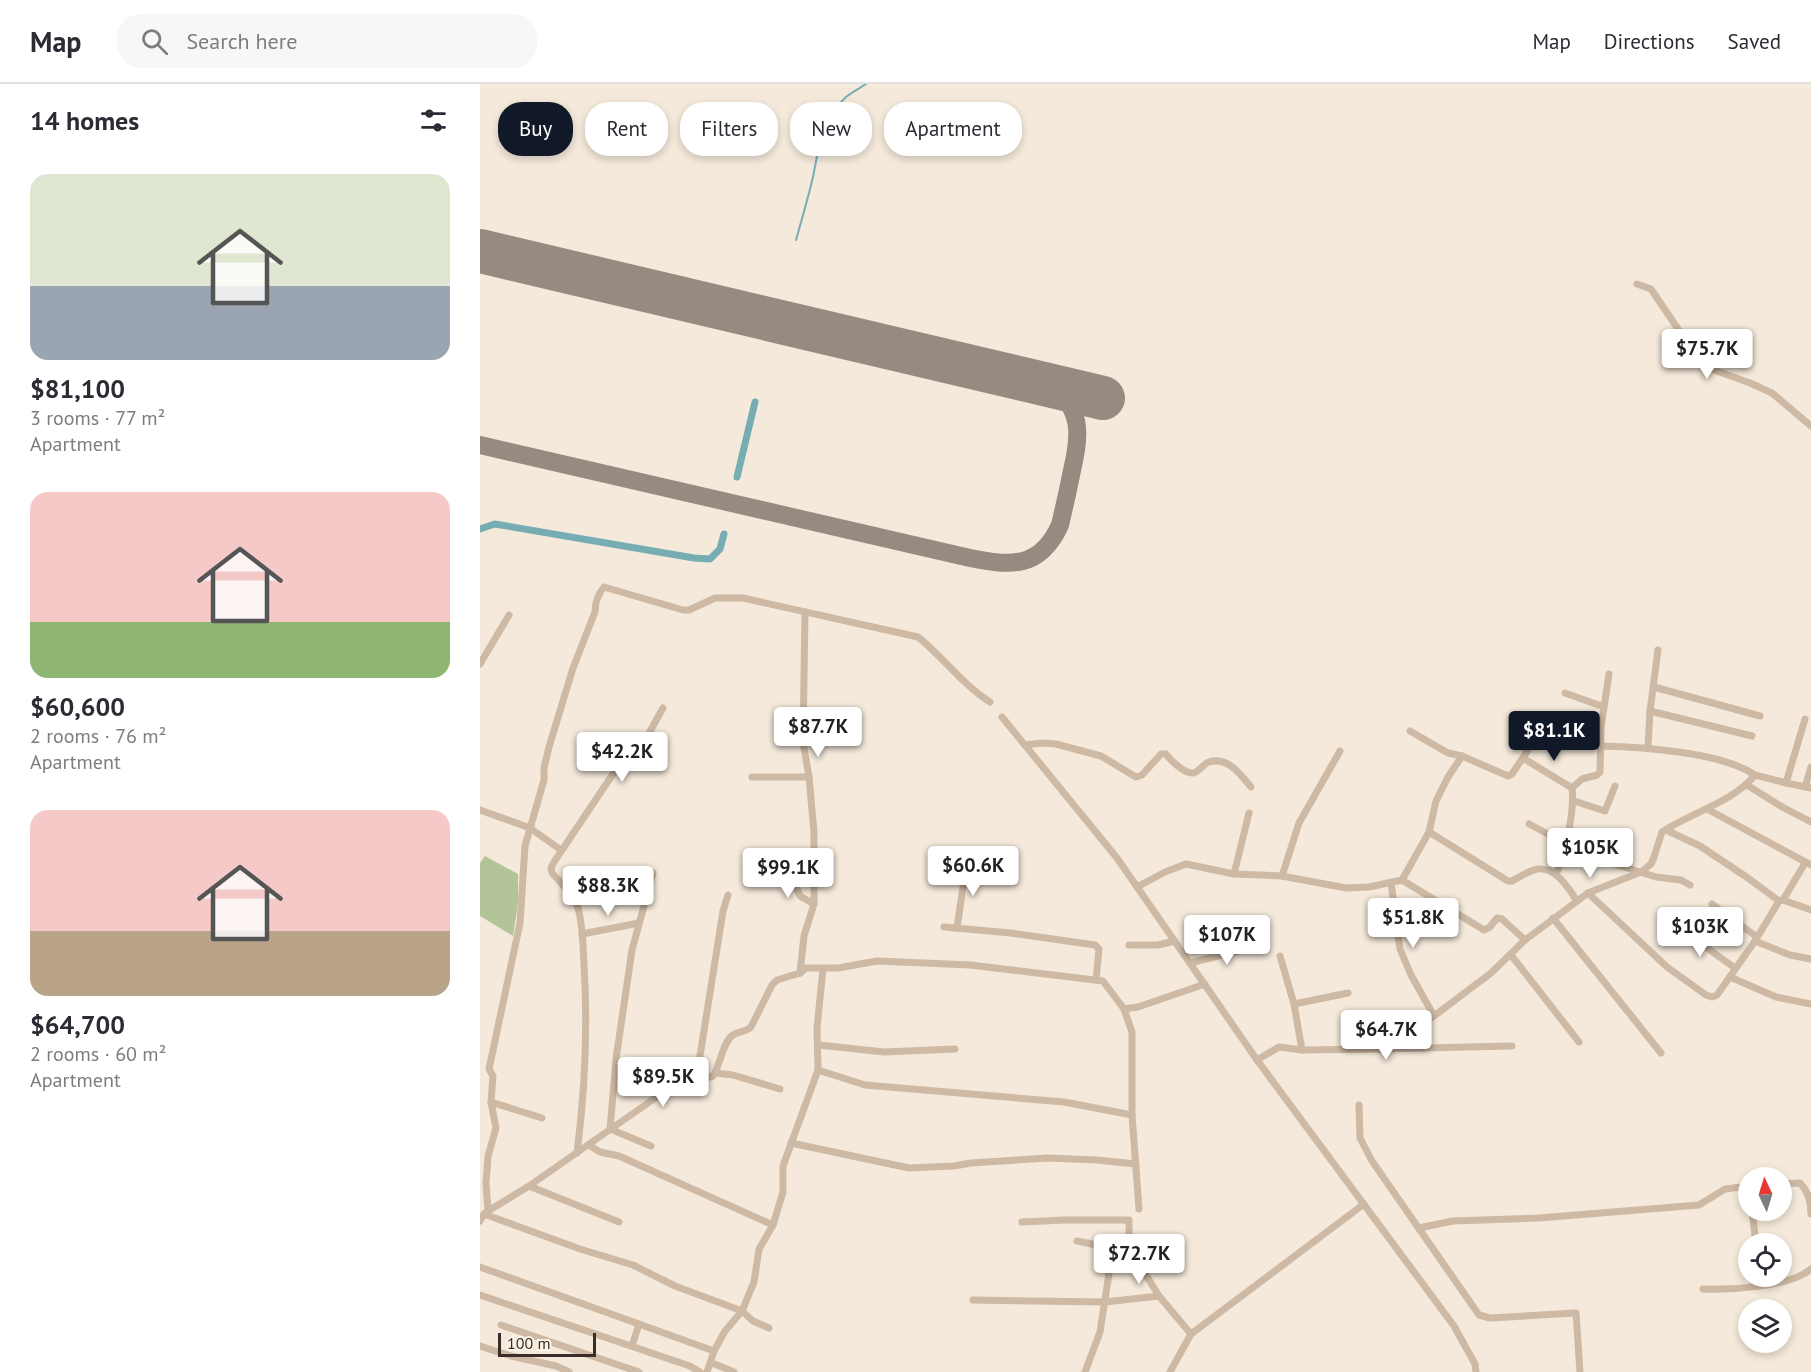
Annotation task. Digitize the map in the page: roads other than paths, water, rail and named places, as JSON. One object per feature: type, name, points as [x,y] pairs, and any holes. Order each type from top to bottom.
[{"type":"street","points":[[1637,284],[1651,289],[1703,366],[1750,382],[1772,393],[1811,426]]},
{"type":"street","points":[[486,1212],[488,1156],[496,1128],[491,1102],[493,1076],[489,1069],[520,923],[525,846],[544,780],[549,747],[573,668],[595,612],[595,604],[604,587],[683,610],[689,610],[724,597],[743,598],[918,638],[936,651],[976,693],[990,702]]},
{"type":"street","points":[[800,973],[804,936],[814,904],[814,832],[803,742],[805,612]]},
{"type":"street","points":[[480,664],[509,615]]},
{"type":"street","points":[[1648,747],[1658,650]]},
{"type":"street","points":[[1572,788],[1582,779],[1600,772],[1601,727],[1609,674]]},
{"type":"street","points":[[1654,687],[1760,716]]},
{"type":"street","points":[[1565,693],[1604,707]]},
{"type":"street","points":[[577,1153],[586,1055],[586,998],[582,934],[577,904],[552,873],[551,868],[629,750],[644,744],[663,708]]},
{"type":"street","points":[[1650,711],[1752,736]]},
{"type":"street","points":[[1002,717],[1117,858],[1257,1060],[1454,1326],[1475,1364],[1476,1372]]},
{"type":"street","points":[[1786,783],[1805,718]]},
{"type":"street","points":[[1410,731],[1448,753],[1462,756],[1508,776],[1512,774],[1528,750]]},
{"type":"street","points":[[1025,745],[1056,744],[1101,756],[1136,777],[1142,775],[1161,754],[1167,754],[1172,762],[1191,773],[1209,762],[1218,762],[1233,766],[1251,788]]},
{"type":"street","points":[[1600,746],[1648,747],[1717,760],[1755,775],[1808,787],[1811,767]]},
{"type":"street","points":[[1282,876],[1299,824],[1340,751]]},
{"type":"street","points":[[1137,887],[1186,864],[1234,874],[1282,876],[1346,888],[1369,887],[1402,880],[1429,832],[1436,801],[1462,756]]},
{"type":"street","points":[[1523,758],[1572,788],[1574,801],[1562,860],[1556,875]]},
{"type":"street","points":[[1380,1049],[1434,1016],[1491,973],[1525,940],[1588,893],[1641,872],[1651,864],[1662,832],[1747,785],[1755,775]]},
{"type":"street","points":[[752,777],[809,777]]},
{"type":"street","points":[[1747,785],[1811,822]]},
{"type":"street","points":[[1574,801],[1605,811],[1616,786]]},
{"type":"street","points":[[1588,893],[1667,967],[1706,995],[1712,997],[1717,995],[1808,864],[1707,809]]},
{"type":"street","points":[[480,810],[530,828],[561,850]]},
{"type":"street","points":[[1234,874],[1249,813]]},
{"type":"street","points":[[1529,824],[1565,846],[1656,877],[1681,880],[1690,885]]},
{"type":"street","points":[[1666,830],[1700,846],[1781,901],[1811,909]]},
{"type":"street","points":[[1429,832],[1508,881],[1538,869],[1546,870],[1556,875],[1568,887],[1577,902]]},
{"type":"street","points":[[957,928],[966,866],[990,867]]},
{"type":"street","points":[[788,870],[800,896],[814,904]]},
{"type":"street","points":[[610,1129],[616,1059],[632,950],[653,873]]},
{"type":"street","points":[[1402,880],[1484,930],[1490,927],[1497,918],[1502,919],[1525,940]]},
{"type":"street","points":[[1391,883],[1400,949],[1411,975],[1434,1016]]},
{"type":"street","points":[[696,1081],[723,911],[728,895]]},
{"type":"street","points":[[1712,904],[1756,939],[1790,955],[1811,959]]},
{"type":"street","points":[[1553,918],[1661,1053]]},
{"type":"street","points":[[582,934],[639,923]]},
{"type":"street","points":[[944,927],[1011,933],[1095,945],[1099,949],[1100,956],[1096,980]]},
{"type":"street","points":[[1679,928],[1735,968]]},
{"type":"street","points":[[1129,945],[1158,945],[1175,941]]},
{"type":"street","points":[[1190,963],[1258,946]]},
{"type":"street","points":[[1511,955],[1579,1042]]},
{"type":"street","points":[[1280,956],[1294,1004],[1302,1050]]},
{"type":"street","points":[[480,1221],[486,1212],[590,1146],[610,1129],[671,1087],[709,1078],[716,1073],[728,1040],[734,1034],[751,1028],[772,985],[777,980],[800,973],[806,968],[824,969],[877,961],[970,965],[1103,981],[1124,1009],[1132,1032],[1132,1115],[1139,1209]]},
{"type":"street","points":[[707,1372],[712,1363],[714,1351],[725,1331],[742,1311],[754,1282],[759,1249],[773,1225],[783,1192],[783,1166],[819,1070],[817,1028],[824,969]]},
{"type":"street","points":[[1730,977],[1776,997],[1811,1004]]},
{"type":"street","points":[[1124,1009],[1138,1007],[1205,984]]},
{"type":"street","points":[[1294,1004],[1348,993]]},
{"type":"street","points":[[819,1045],[884,1052],[955,1049]]},
{"type":"street","points":[[1257,1060],[1279,1047],[1302,1050],[1512,1046]]},
{"type":"street","points":[[819,1070],[865,1085],[1064,1102],[1132,1115]]},
{"type":"street","points":[[716,1073],[733,1075],[780,1089]]},
{"type":"street","points":[[491,1102],[542,1118]]},
{"type":"street","points":[[1359,1105],[1360,1138],[1388,1185],[1479,1315],[1490,1318],[1576,1313],[1580,1372]]},
{"type":"street","points":[[610,1129],[651,1146]]},
{"type":"street","points":[[791,1143],[909,1168],[1047,1158],[1136,1164]]},
{"type":"street","points":[[590,1146],[600,1152],[619,1155],[773,1225]]},
{"type":"street","points":[[1792,1183],[1800,1183],[1804,1187],[1811,1205],[1811,1214]]},
{"type":"street","points":[[529,1186],[619,1222]]},
{"type":"street","points":[[1419,1228],[1454,1221],[1539,1218],[1699,1205],[1725,1189],[1738,1187]]},
{"type":"street","points":[[1170,1372],[1191,1334],[1364,1204]]},
{"type":"street","points":[[486,1212],[570,1246],[633,1265],[675,1286],[742,1311],[753,1321],[770,1328]]},
{"type":"street","points":[[1022,1222],[1129,1220],[1129,1240],[1133,1254],[1159,1296],[1191,1334]]},
{"type":"street","points":[[1077,1241],[1097,1245],[1106,1252],[1110,1267],[1100,1332],[1085,1372]]},
{"type":"street","points":[[480,1267],[714,1351]]},
{"type":"street","points":[[1792,1279],[1811,1269]]},
{"type":"street","points":[[1703,1289],[1739,1287]]},
{"type":"street","points":[[480,1295],[690,1366],[700,1372]]},
{"type":"street","points":[[973,1300],[1105,1302],[1159,1296]]},
{"type":"street","points":[[632,1346],[639,1324]]},
{"type":"street","points":[[501,1325],[639,1372]]},
{"type":"street","points":[[480,1346],[556,1366],[569,1372]]},
{"type":"street","points":[[712,1363],[735,1372]]},
{"type":"waterway","points":[[796,240],[827,124],[838,105],[866,84]]},
{"type":"waterway","points":[[737,477],[755,402]]},
{"type":"waterway","points":[[480,529],[495,524],[710,559],[720,549],[724,534]]}]
